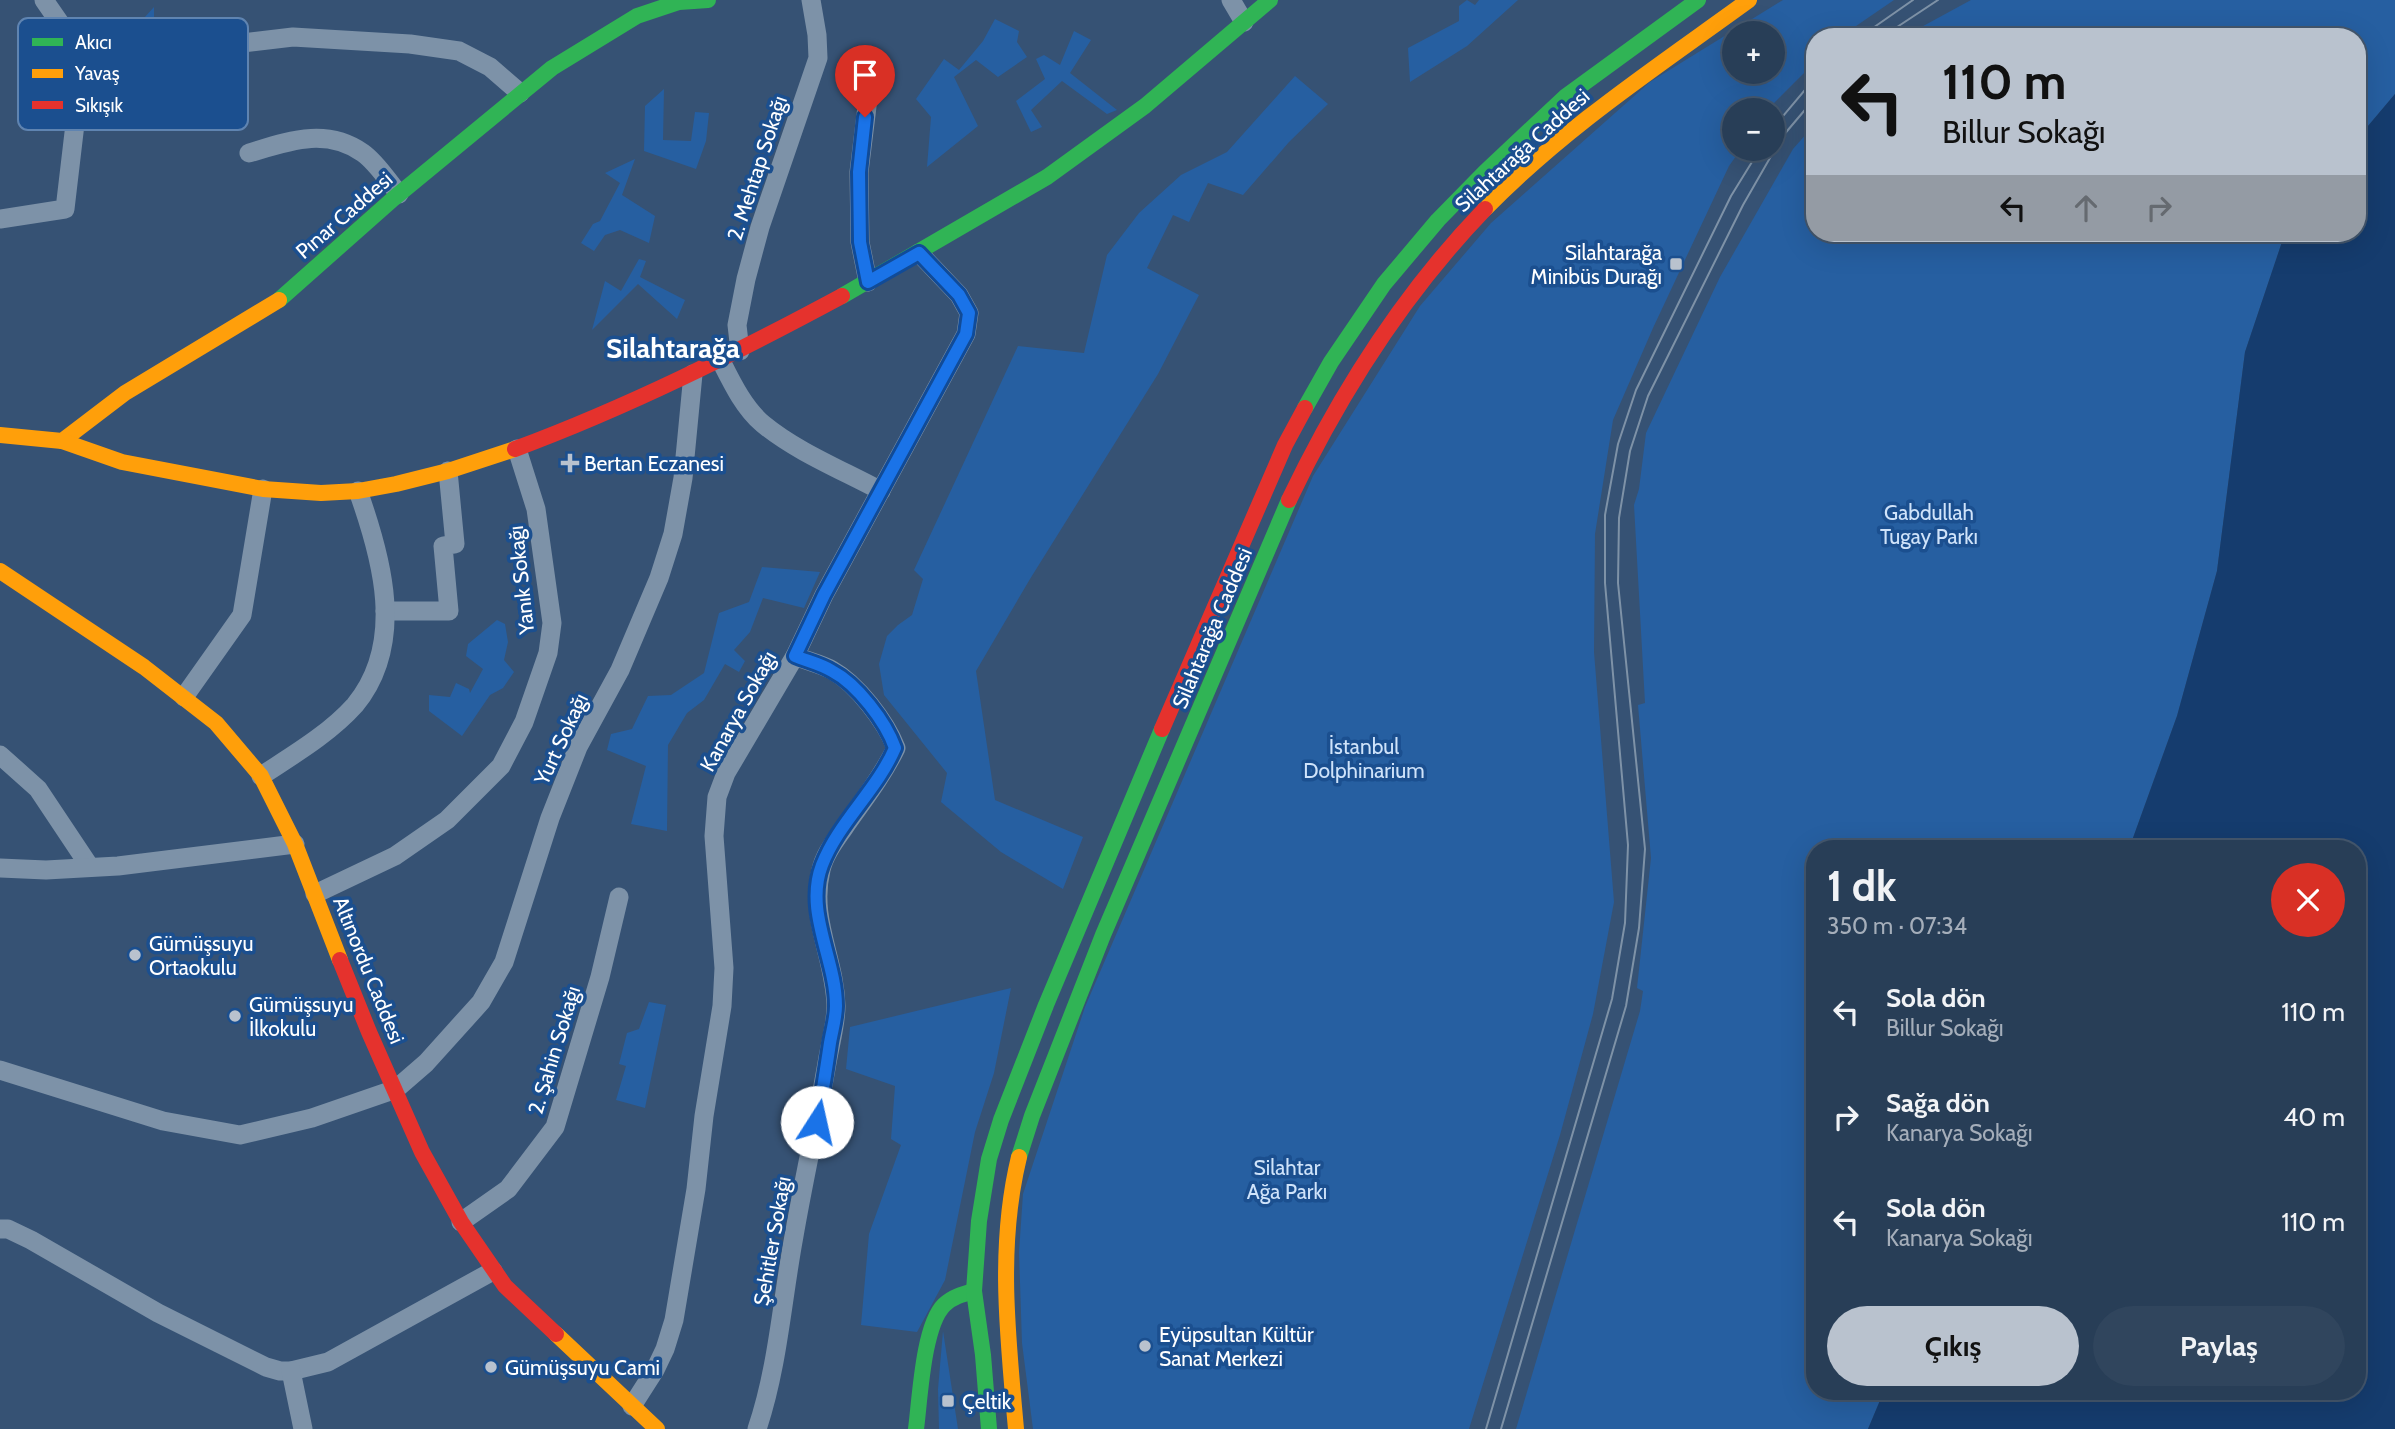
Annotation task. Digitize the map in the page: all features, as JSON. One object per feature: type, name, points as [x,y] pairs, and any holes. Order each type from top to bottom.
[{"type":"main road","name":"Pınar Caddesi","points":[[62,440],[125,393],[281,299],[399,194],[552,68],[637,16],[679,2],[708,0]]},
{"type":"main road","points":[[0,435],[62,440],[122,461],[263,489],[321,493],[358,491],[448,471],[517,449],[721,361],[919,253],[1067,162],[1145,106],[1270,0]]},
{"type":"main road","points":[[1673,18],[1677,0]]},
{"type":"main road","name":"Silahtarağa Caddesi","points":[[989,1429],[974,1291],[983,1191],[989,1159],[1005,1109],[1082,916],[1273,469],[1314,392],[1384,284],[1460,197],[1565,97],[1698,0]]},
{"type":"main road","name":"Silahtarağa Caddesi","points":[[1016,1429],[1003,1259],[1012,1178],[1022,1142],[1105,932],[1274,536],[1318,441],[1360,367],[1399,310],[1476,218],[1607,102],[1749,0]]},
{"type":"main road","name":"Altınordu Caddesi","points":[[3,577],[144,667],[184,697],[216,723],[261,776],[295,844],[369,1032],[422,1152],[461,1222],[493,1271],[657,1429]]},
{"type":"main road","points":[[916,1429],[929,1337],[940,1309],[951,1300],[974,1291]]},
{"type":"street","points":[[44,0],[56,18]]},
{"type":"street","name":"2. Mehtap Sokağı","points":[[740,351],[737,325],[746,279],[760,227],[818,58],[811,0]]},
{"type":"street","points":[[1231,0],[1244,22]]},
{"type":"street","points":[[248,42],[293,37],[410,44],[459,51],[490,67],[520,93]]},
{"type":"street","points":[[868,282],[860,242],[859,172],[869,90]]},
{"type":"street","points":[[0,219],[65,209],[74,130]]},
{"type":"street","points":[[249,152],[295,139],[317,137],[340,140],[365,154],[399,194]]},
{"type":"street","name":"Kanarya Sokağı","points":[[632,1406],[666,1349],[674,1320],[722,1006],[724,968],[714,836],[717,797],[726,773],[795,656],[824,595],[966,334],[969,313],[959,295],[919,253]]},
{"type":"street","points":[[721,361],[735,389],[761,423],[791,443],[881,491]]},
{"type":"street","name":"Yurt Sokağı","points":[[396,1089],[426,1063],[481,1002],[504,962],[550,818],[578,747],[620,670],[659,578],[673,534],[683,478],[693,374]]},
{"type":"street","name":"Yanık Sokağı","points":[[315,894],[395,856],[447,820],[501,766],[524,722],[548,653],[552,623],[536,509],[517,449]]},
{"type":"street","points":[[385,611],[449,611],[443,545],[455,544],[448,471]]},
{"type":"street","points":[[184,697],[242,615],[263,489]]},
{"type":"street","points":[[261,776],[317,739],[354,705],[371,680],[383,649],[385,611],[380,564],[358,491]]},
{"type":"street","name":"Şehitler Sokağı","points":[[757,1429],[764,1408],[782,1316],[793,1236],[836,1007],[816,892],[821,866],[832,845],[887,766],[895,748],[889,730],[856,690],[834,671],[795,656]]},
{"type":"street","points":[[0,755],[38,789],[90,867]]},
{"type":"street","points":[[0,868],[46,870],[118,866],[295,844]]},
{"type":"street","name":"2. Şahin Sokağı","points":[[461,1222],[508,1189],[555,1127],[600,977],[619,897]]},
{"type":"street","points":[[0,1070],[163,1121],[240,1135],[312,1118],[396,1089]]},
{"type":"street","points":[[0,1229],[8,1229],[31,1240],[158,1313],[266,1367],[280,1371],[328,1362],[493,1271]]},
{"type":"street","points":[[291,1371],[303,1429]]},
{"type":"green space","points":[[1467,0],[1475,5],[1479,0],[1518,0],[1467,46],[1410,82],[1408,48],[1459,21],[1459,6]]},
{"type":"green space","name":"Silahtar Ağa Parkı","points":[[1783,0],[1894,0],[1853,28],[1806,28],[1806,71],[1779,98],[1722,98],[1722,161],[1733,161],[1653,328],[1613,420],[1595,534],[1594,652],[1614,902],[1593,1014],[1560,1135],[1469,1429],[1033,1429],[1022,1343],[1019,1252],[1023,1194],[1085,1007],[1313,476],[1420,306],[1491,223],[1650,82],[1722,38],[1722,84],[1785,84],[1785,21],[1749,21]]},
{"type":"green space","points":[[1971,0],[2395,0],[2395,94],[2366,128],[2366,28],[1920,28]]},
{"type":"green space","points":[[154,7],[154,18],[144,18]]},
{"type":"green space","points":[[995,19],[1019,31],[1017,42],[1027,57],[998,77],[976,60],[954,77],[978,126],[927,167],[931,117],[916,99],[944,59],[959,70],[983,41]]},
{"type":"green space","points":[[1074,31],[1091,40],[1070,73],[1117,110],[1107,114],[1062,81],[1031,110],[1042,127],[1031,132],[1016,101],[1045,79],[1036,59],[1044,55],[1060,65]]},
{"type":"green space","points":[[1295,76],[1328,104],[1289,142],[1243,195],[1208,183],[1189,222],[1173,215],[1147,268],[1199,295],[1158,374],[976,671],[995,800],[1083,837],[1063,889],[1001,852],[941,802],[947,773],[884,695],[879,664],[887,636],[912,615],[923,579],[914,570],[1018,346],[1084,353],[1107,255],[1139,213],[1181,175],[1227,152]]},
{"type":"green space","points":[[664,89],[663,140],[691,141],[695,112],[709,113],[706,141],[696,169],[644,151],[645,106]]},
{"type":"green space","name":"Gabdullah Tugay Parkı","points":[[1806,134],[1806,242],[2282,242],[2245,352],[2217,571],[2177,716],[2132,840],[1806,840],[1806,1400],[1880,1400],[1868,1429],[1516,1429],[1640,1011],[1643,991],[1637,988],[1651,858],[1638,705],[1645,703],[1634,505],[1639,489],[1646,433],[1720,277],[1793,149]]},
{"type":"green space","points":[[635,159],[622,195],[655,216],[649,243],[620,230],[605,235],[594,251],[581,243],[593,224],[600,221],[620,183],[605,173]]},
{"type":"green space","points":[[639,259],[646,261],[640,277],[685,300],[677,319],[638,284],[592,330],[605,281],[621,291]]},
{"type":"green space","points":[[762,567],[820,572],[804,608],[763,598],[750,632],[734,650],[745,661],[739,672],[725,664],[704,700],[687,713],[668,745],[667,831],[631,824],[646,766],[607,750],[611,734],[632,729],[648,696],[671,695],[704,673],[719,613],[749,602]]},
{"type":"green space","points":[[497,620],[505,624],[508,642],[504,660],[514,672],[503,688],[490,695],[462,736],[429,711],[429,695],[450,697],[456,683],[469,689],[470,693],[483,669],[466,656],[468,644]]},
{"type":"green space","points":[[1011,988],[994,1073],[975,1132],[945,1280],[917,1332],[861,1325],[869,1234],[901,1145],[891,1139],[895,1086],[846,1069],[850,1027]]},
{"type":"green space","points":[[649,1002],[666,1005],[645,1108],[616,1100],[626,1066],[619,1064],[627,1033],[639,1029]]},
{"type":"green space","points":[[943,1331],[958,1429],[939,1429],[938,1389]]},
{"type":"shaded area","points":[[2395,94],[2395,1429],[1868,1429],[1880,1400],[2366,1400],[2366,840],[2132,840],[2177,716],[2217,571],[2245,352],[2282,242],[2366,242],[2366,128]]},
{"type":"tram line","points":[[1873,28],[1913,0]]},
{"type":"tram line","points":[[1896,28],[1938,0]]},
{"type":"tram line","points":[[1785,114],[1806,89]]},
{"type":"tram line","points":[[1501,1429],[1626,1006],[1639,928],[1645,849],[1618,583],[1619,518],[1630,451],[1648,396],[1743,205],[1782,137],[1806,109]]},
{"type":"tram line","points":[[1486,1429],[1612,999],[1625,923],[1628,845],[1605,583],[1605,515],[1618,444],[1636,390],[1731,196],[1753,161]]},
{"type":"traffic: fast","points":[[279,300],[393,199],[552,68],[637,16],[679,2],[708,0]]},
{"type":"traffic: fast","points":[[842,296],[1047,177],[1145,106],[1270,0]]},
{"type":"traffic: fast","points":[[1305,408],[1331,362],[1384,284],[1438,220],[1565,97],[1698,0]]},
{"type":"traffic: fast","points":[[1019,1157],[1032,1116],[1103,935],[1289,500]]},
{"type":"traffic: fast","points":[[989,1429],[974,1291],[979,1221],[989,1159],[1001,1120],[1046,1005],[1162,729]]},
{"type":"traffic: fast","points":[[916,1429],[931,1329],[944,1305],[974,1291]]},
{"type":"traffic: slow","points":[[1485,209],[1579,125],[1749,0]]},
{"type":"traffic: slow","points":[[0,435],[62,441],[125,393],[279,300]]},
{"type":"traffic: slow","points":[[62,441],[122,462],[263,489],[321,493],[358,491],[396,484],[448,471],[515,449]]},
{"type":"traffic: slow","points":[[0,571],[144,667],[216,723],[261,776],[295,844],[340,960]]},
{"type":"traffic: slow","points":[[1016,1429],[1006,1259],[1012,1191],[1019,1157]]},
{"type":"traffic: slow","points":[[556,1334],[657,1429]]},
{"type":"traffic: jam","points":[[1289,500],[1330,421],[1375,346],[1427,275],[1485,209]]},
{"type":"traffic: jam","points":[[515,449],[681,378],[842,296]]},
{"type":"traffic: jam","points":[[1162,729],[1285,445],[1305,408]]},
{"type":"traffic: jam","points":[[340,960],[422,1152],[461,1222],[505,1286],[556,1334]]},
{"type":"place","name":"Silahtarağa Minibüs Durağı","points":[[1676,264]]},
{"type":"place","name":"Bertan Eczanesi","points":[[570,463]]},
{"type":"place","name":"Gümüşsuyu Ortaokulu","points":[[135,955]]},
{"type":"place","name":"Gümüşsuyu İlkokulu","points":[[235,1016]]},
{"type":"place","name":"Eyüpsultan Kültür Sanat Merkezi","points":[[1145,1346]]},
{"type":"place","name":"Gümüşsuyu Cami","points":[[491,1367]]},
{"type":"place","name":"Çeltik","points":[[948,1401]]},
{"type":"district","name":"Silahtarağa","points":[[673,348]]},
{"type":"route","points":[[817,1122],[836,1007],[816,892],[821,866],[832,845],[887,766],[895,748],[889,730],[856,690],[834,671],[795,656],[824,595],[966,334],[969,313],[959,295],[919,253],[868,282],[860,242],[859,172],[865,117]]},
{"type":"park label","name":"İstanbul Dolphinarium","points":[[1364,758]]}]
